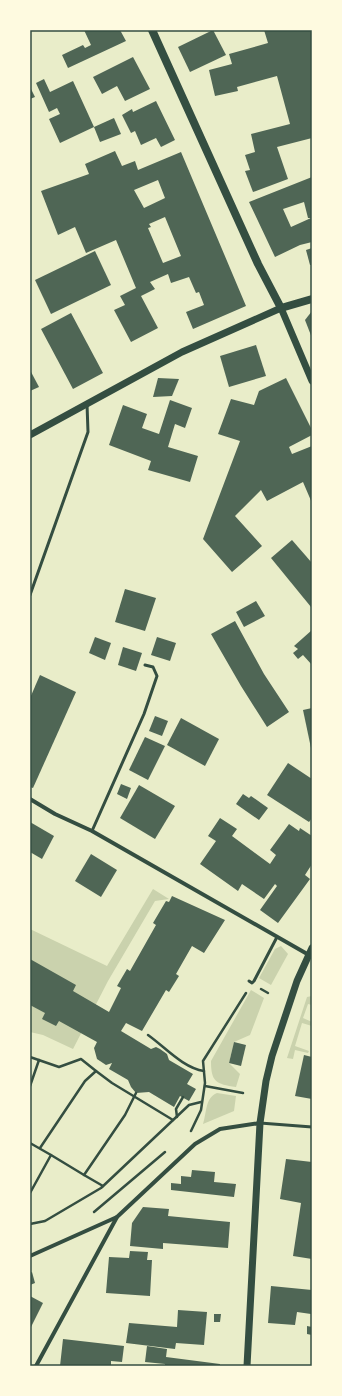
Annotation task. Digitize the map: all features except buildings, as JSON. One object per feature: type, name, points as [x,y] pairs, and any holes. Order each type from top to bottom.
[{"type":"main road","points":[[152,30],[258,264],[281,308],[312,299]]},
{"type":"street","points":[[30,435],[182,352],[281,308],[312,381]]},
{"type":"street","points":[[30,799],[55,814],[92,831],[277,937],[310,952],[297,981],[272,1056],[266,1081],[260,1123],[247,1366]]},
{"type":"street","points":[[36,1366],[117,1217],[195,1144],[220,1129],[260,1123]]},
{"type":"street","points":[[30,1256],[117,1217]]},
{"type":"lane","points":[[30,595],[88,432],[87,404]]},
{"type":"lane","points":[[92,831],[144,714],[157,676],[153,667],[145,665]]},
{"type":"lane","points":[[250,982],[277,937]]},
{"type":"lane","points":[[260,1123],[312,1127]]},
{"type":"path","points":[[185,1135],[191,1130],[201,1110],[201,1102],[205,1086],[204,1061],[250,982]]},
{"type":"path","points":[[148,1035],[186,1064],[196,1070],[204,1071]]},
{"type":"path","points":[[30,1057],[59,1067],[81,1060],[112,1083],[173,1120]]},
{"type":"path","points":[[30,1086],[39,1060]]},
{"type":"path","points":[[40,1148],[85,1081],[96,1071]]},
{"type":"path","points":[[205,1086],[243,1093]]},
{"type":"path","points":[[84,1175],[125,1115],[136,1097],[136,1093]]},
{"type":"path","points":[[177,1117],[176,1109],[183,1097]]},
{"type":"path","points":[[30,1224],[45,1221],[103,1186],[189,1105],[201,1102]]},
{"type":"path","points":[[30,1143],[103,1186]]},
{"type":"path","points":[[83,1232],[81,1222],[168,1150]]},
{"type":"path","points":[[30,1192],[51,1155]]},
{"type":"green space","points":[[153,889],[169,899],[155,901],[108,981],[73,1049],[43,1035],[30,1032],[30,929],[107,966]]},
{"type":"green space","points":[[281,946],[288,954],[271,985],[259,978],[275,949]]},
{"type":"green space","points":[[251,990],[264,998],[250,1035],[234,1042],[229,1063],[240,1074],[236,1087],[224,1085],[216,1081],[214,1078],[212,1074],[211,1061]]},
{"type":"green space","points":[[312,996],[312,1005],[308,1004],[303,1018],[312,1022],[312,1026],[302,1023],[295,1046],[309,1051],[308,1053],[295,1050],[293,1059],[287,1058],[307,997]]},
{"type":"green space","points":[[217,1093],[236,1096],[234,1111],[203,1124],[208,1102],[213,1095]]}]
